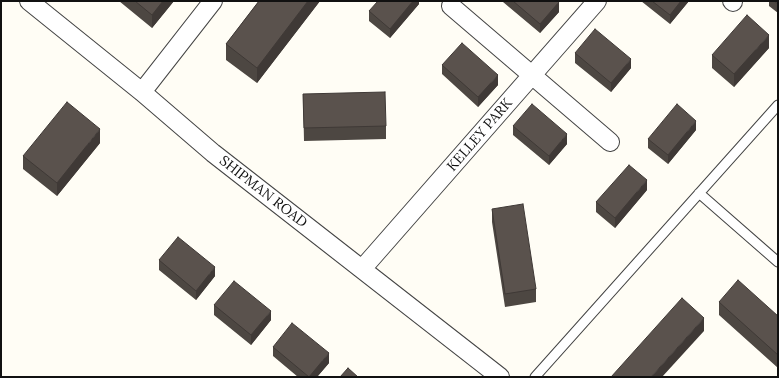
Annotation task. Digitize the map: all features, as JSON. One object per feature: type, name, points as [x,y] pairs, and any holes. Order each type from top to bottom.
[{"type":"street","name":"SHIPMAN ROAD","points":[[29,1],[142,92],[212,153],[500,377]]},
{"type":"street","points":[[142,92],[213,1]]},
{"type":"street","name":"KELLEY PARK","points":[[362,269],[597,1]]},
{"type":"street","points":[[451,6],[610,142]]},
{"type":"lane","points":[[535,377],[778,105]]},
{"type":"lane","points":[[699,193],[778,262]]},
{"type":"building","points":[[135,1],[163,1],[152,15]]},
{"type":"building","points":[[259,1],[308,1],[257,68],[226,44]]},
{"type":"building","points":[[378,1],[413,1],[390,29],[369,11]]},
{"type":"building","points":[[513,1],[557,1],[559,2],[540,24]]},
{"type":"building","points":[[652,1],[681,1],[670,15]]},
{"type":"building","points":[[747,15],[769,35],[734,74],[712,55]]},
{"type":"building","points":[[595,29],[631,59],[611,83],[575,53]]},
{"type":"building","points":[[462,43],[498,75],[478,97],[442,65]]},
{"type":"building","points":[[385,92],[386,126],[304,128],[303,94]]},
{"type":"building","points":[[67,102],[100,129],[57,183],[23,156]]},
{"type":"building","points":[[532,104],[567,134],[549,156],[513,126]]},
{"type":"building","points":[[677,104],[696,121],[668,155],[648,139]]},
{"type":"building","points":[[629,165],[647,180],[615,218],[596,202]]},
{"type":"building","points":[[523,204],[536,289],[505,294],[492,209]]},
{"type":"building","points":[[178,237],[215,267],[196,291],[159,260]]},
{"type":"building","points":[[738,280],[778,316],[778,355],[719,302]]},
{"type":"building","points":[[234,281],[271,311],[251,335],[214,305]]},
{"type":"building","points":[[682,298],[704,318],[651,377],[611,377]]},
{"type":"building","points":[[292,323],[329,353],[309,377],[273,347]]},
{"type":"building","points":[[348,368],[358,377],[340,377]]}]
